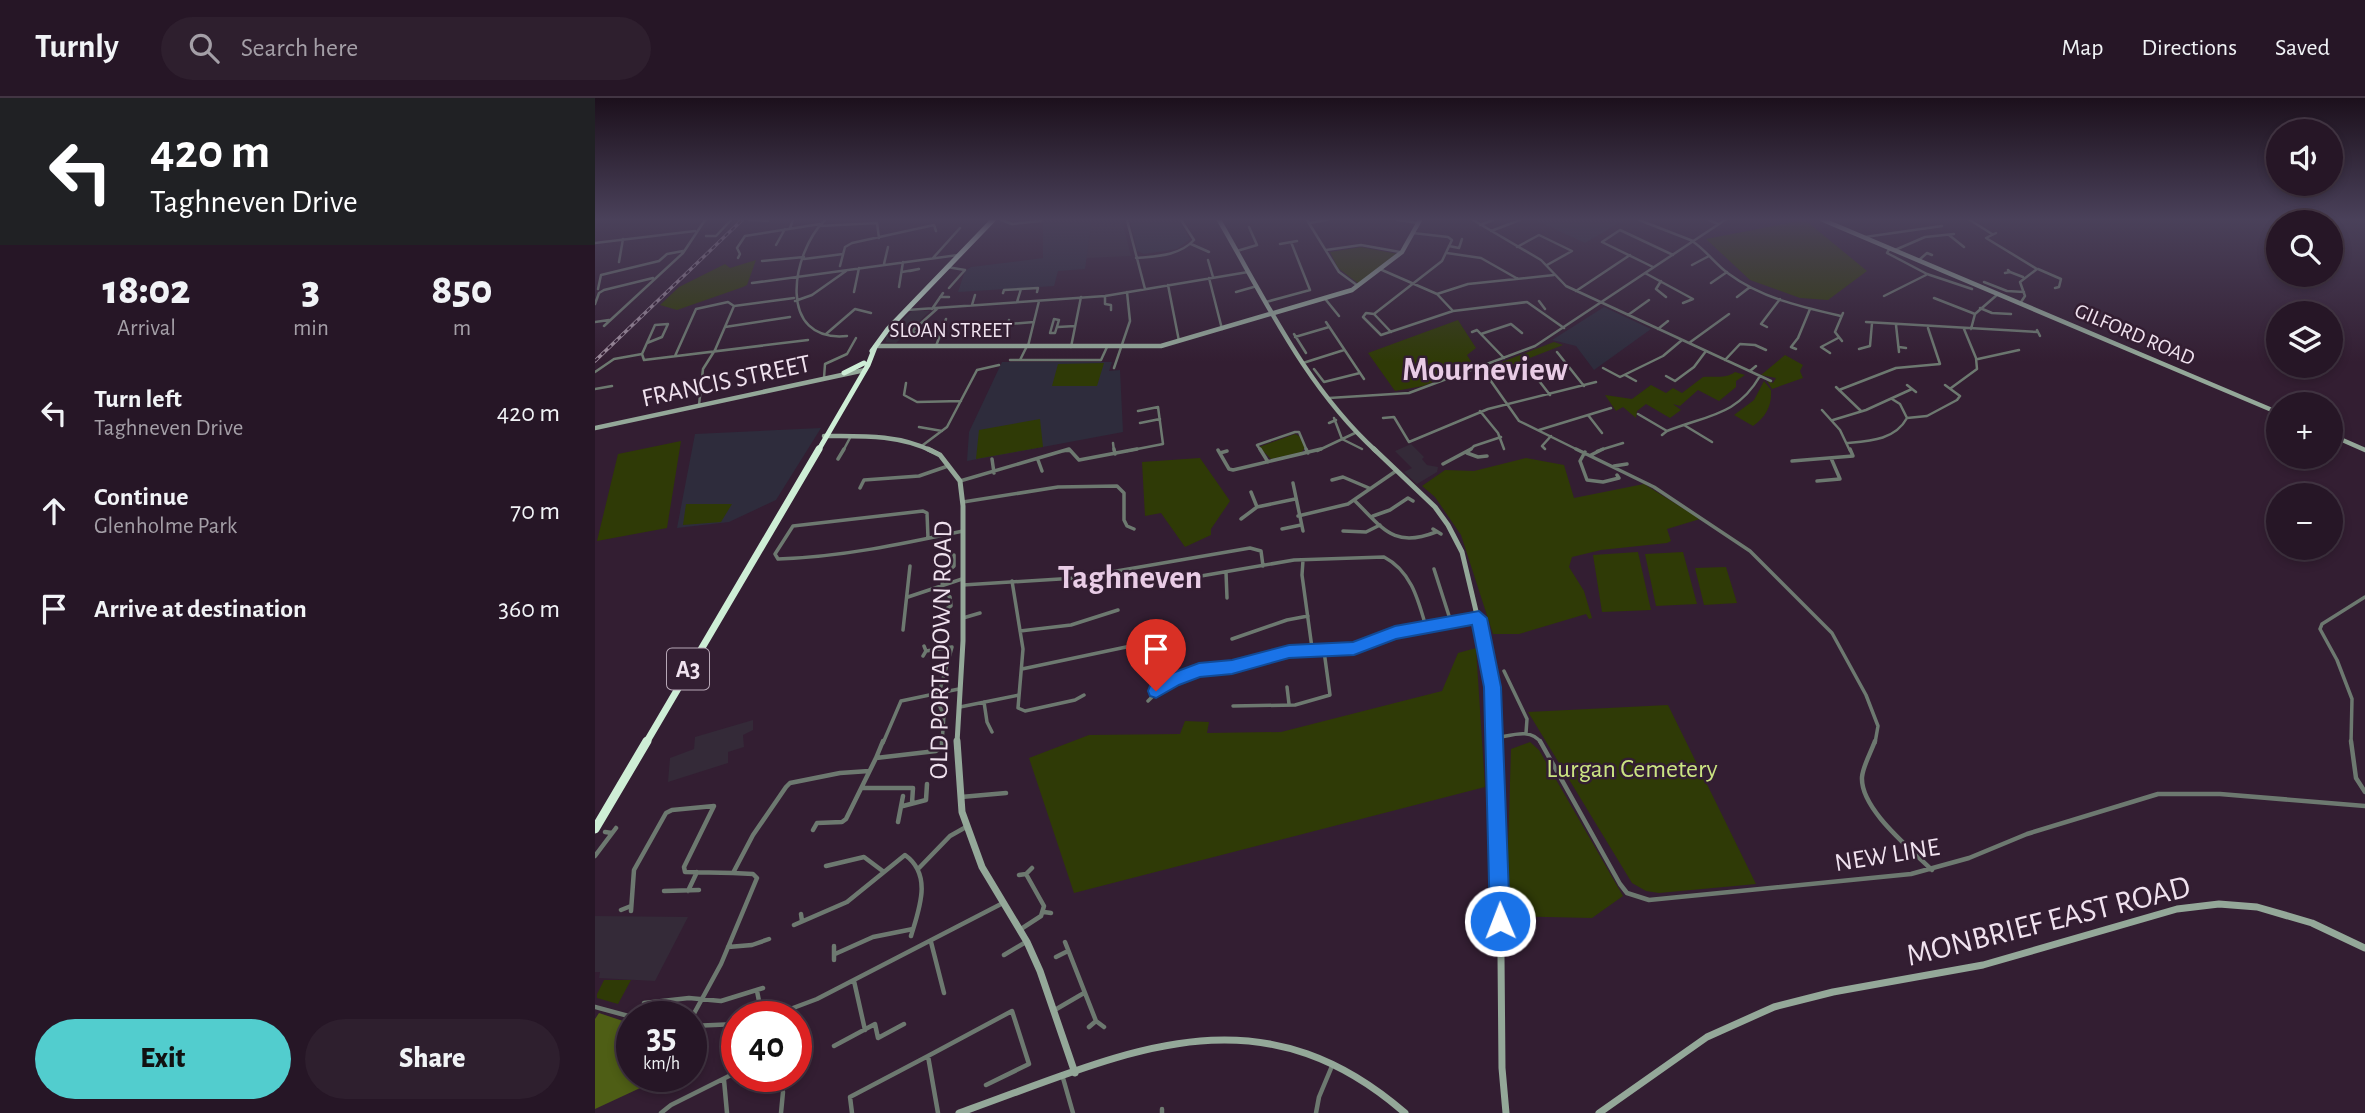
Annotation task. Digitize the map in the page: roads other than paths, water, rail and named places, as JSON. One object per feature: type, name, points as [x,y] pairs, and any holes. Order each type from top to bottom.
[{"type":"highway","name":"A3","points":[[851,391],[876,346],[947,268]]},
{"type":"highway","name":"A3","points":[[595,829],[863,368]]},
{"type":"highway","points":[[844,373],[863,368]]},
{"type":"highway","points":[[844,373],[852,376],[854,382]]},
{"type":"main road","name":"OLD PORTADOWN ROAD","points":[[824,436],[851,436]]},
{"type":"street","points":[[604,286],[598,289],[601,275],[633,267]]},
{"type":"street","points":[[604,326],[666,267]]},
{"type":"street","points":[[801,267],[794,300],[801,317],[811,326],[835,338],[847,336]]},
{"type":"street","points":[[752,283],[863,267]]},
{"type":"street","points":[[899,287],[902,267]]},
{"type":"street","points":[[1139,267],[1145,289]]},
{"type":"street","points":[[1210,267],[1222,329]]},
{"type":"street","points":[[1246,267],[1327,399],[1355,433],[1431,502],[1448,522],[1460,547],[1486,644],[1495,738],[1506,1113]]},
{"type":"street","points":[[1266,302],[1310,290],[1301,267]]},
{"type":"street","points":[[1336,267],[1358,286]]},
{"type":"street","name":"SLOAN STREET","points":[[876,346],[1156,347],[1326,300],[1358,286],[1385,267]]},
{"type":"street","points":[[1374,314],[1433,267]]},
{"type":"street","points":[[1498,267],[1518,279]]},
{"type":"street","points":[[1548,267],[1553,275],[1576,291],[1771,381]]},
{"type":"street","points":[[1576,291],[1611,267]]},
{"type":"street","points":[[1327,399],[1397,396],[1504,358],[1543,342],[1653,267]]},
{"type":"street","points":[[1722,267],[1751,287],[1780,299],[1810,309],[1842,315],[1835,332],[1840,340],[1821,347],[1830,353]]},
{"type":"street","points":[[1914,267],[1970,288]]},
{"type":"street","name":"GILFORD ROAD","points":[[1937,267],[2266,407]]},
{"type":"street","points":[[2021,302],[2025,296],[2020,285],[2023,277],[2046,267]]},
{"type":"street","points":[[854,292],[859,268]]},
{"type":"street","points":[[947,268],[965,270],[949,288]]},
{"type":"street","points":[[2042,269],[2062,280],[2058,289],[2055,288]]},
{"type":"street","points":[[675,356],[696,309],[728,302],[734,306],[794,300],[812,295],[847,270]]},
{"type":"street","points":[[1382,270],[1437,294],[1453,311]]},
{"type":"street","points":[[902,272],[910,271]]},
{"type":"street","points":[[2005,273],[2009,271],[2023,277]]},
{"type":"street","points":[[908,310],[1105,296],[1248,272]]},
{"type":"street","points":[[1711,283],[1727,272]]},
{"type":"street","points":[[1645,273],[1693,299],[1683,303]]},
{"type":"street","points":[[1884,296],[1927,274]]},
{"type":"street","points":[[1437,294],[1463,285],[1553,275]]},
{"type":"street","points":[[595,304],[599,293],[604,290],[655,278]]},
{"type":"street","points":[[1661,281],[1656,289],[1667,297]]},
{"type":"street","points":[[1984,282],[2011,292],[2024,292]]},
{"type":"street","points":[[1168,285],[1179,341]]},
{"type":"street","points":[[1237,287],[1238,291],[1257,286]]},
{"type":"street","points":[[1737,297],[1751,287]]},
{"type":"street","points":[[1003,293],[1004,290],[1038,288],[1037,292]]},
{"type":"street","points":[[1017,302],[1021,289]]},
{"type":"street","points":[[1114,368],[1130,318],[1128,292]]},
{"type":"street","points":[[1971,329],[1975,314],[1999,293]]},
{"type":"street","points":[[932,309],[942,295],[949,297]]},
{"type":"street","points":[[972,305],[975,295]]},
{"type":"street","points":[[1105,296],[1105,304],[1111,306],[1111,310]]},
{"type":"street","points":[[1071,347],[1081,297]]},
{"type":"street","points":[[1767,327],[1761,324],[1780,299]]},
{"type":"street","points":[[1934,299],[1975,314]]},
{"type":"street","points":[[1028,346],[1039,300]]},
{"type":"street","points":[[1326,300],[1339,316]]},
{"type":"street","points":[[1628,315],[1650,300]]},
{"type":"street","points":[[1536,308],[1544,307],[1539,301]]},
{"type":"street","points":[[1391,332],[1374,314],[1366,313],[1363,317],[1378,335],[1391,332],[1453,311],[1527,302],[1564,328]]},
{"type":"street","points":[[699,405],[703,369],[715,350],[734,306]]},
{"type":"street","points":[[926,334],[915,337],[911,331],[938,308]]},
{"type":"street","points":[[1980,308],[2007,313]]},
{"type":"street","points":[[826,334],[855,309],[871,313]]},
{"type":"street","points":[[1795,349],[1791,347],[1798,338],[1810,309]]},
{"type":"street","points":[[1689,344],[1729,314]]},
{"type":"street","points":[[725,327],[790,317]]},
{"type":"street","points":[[936,346],[946,319]]},
{"type":"street","points":[[595,322],[609,320]]},
{"type":"street","points":[[1658,329],[1668,321]]},
{"type":"street","points":[[1008,324],[1034,322]]},
{"type":"street","points":[[1326,322],[1364,379]]},
{"type":"street","points":[[1866,322],[2038,333]]},
{"type":"street","points":[[1867,352],[1861,349],[1870,346],[1872,323]]},
{"type":"street","points":[[647,342],[662,337],[668,324],[655,325],[647,342],[642,354],[644,360],[808,340]]},
{"type":"street","points":[[1481,334],[1511,324],[1522,332]]},
{"type":"street","points":[[1895,325],[1899,349],[1906,348]]},
{"type":"street","points":[[936,326],[944,326]]},
{"type":"street","points":[[1058,327],[1075,326]]},
{"type":"street","points":[[1306,353],[1295,336],[1329,327]]},
{"type":"street","points":[[1861,411],[1837,389],[1896,368],[1940,364],[1928,328]]},
{"type":"street","points":[[1951,388],[1973,376],[1978,368],[1978,359],[1969,346],[1964,329]]},
{"type":"street","points":[[1472,331],[1477,330],[1504,358]]},
{"type":"street","points":[[824,378],[825,364],[847,354],[854,339]]},
{"type":"street","points":[[1603,368],[1620,377],[1665,355],[1682,340]]},
{"type":"street","points":[[1725,360],[1740,344],[1755,345],[1766,350]]},
{"type":"street","name":"SLOAN STREET","points":[[1028,346],[1020,360],[1101,360],[1107,347]]},
{"type":"street","points":[[1303,363],[1345,350]]},
{"type":"street","points":[[1978,359],[1989,359],[2006,350],[2019,350]]},
{"type":"street","points":[[1666,376],[1675,381],[1694,367],[1706,351]]},
{"type":"street","points":[[1557,352],[1584,386]]},
{"type":"street","points":[[595,372],[614,359],[642,354]]},
{"type":"street","points":[[1010,360],[1020,360]]},
{"type":"street","points":[[1526,364],[1550,395]]},
{"type":"street","points":[[923,445],[953,419],[977,370],[999,365]]},
{"type":"street","points":[[1481,366],[1518,421],[1654,487],[1750,551],[1832,634],[1866,695],[1878,726],[1862,776],[1864,792],[1879,818],[1932,870]]},
{"type":"street","points":[[1750,371],[1756,366]]},
{"type":"street","points":[[1314,369],[1324,382],[1360,373]]},
{"type":"street","name":"FRANCIS STREET","points":[[595,428],[844,373]]},
{"type":"street","points":[[1625,374],[1636,381]]},
{"type":"street","points":[[1662,435],[1682,424],[1724,414],[1750,394],[1760,376]]},
{"type":"street","points":[[1383,418],[1394,417],[1409,442],[1480,411],[1596,382]]},
{"type":"street","points":[[906,383],[904,395],[913,401],[961,401]]},
{"type":"street","points":[[1907,385],[1916,392]]},
{"type":"street","points":[[1907,418],[1927,415],[1960,397],[1945,385]]},
{"type":"street","points":[[595,389],[612,386]]},
{"type":"street","points":[[1832,420],[1912,389]]},
{"type":"street","points":[[1892,399],[1900,404],[1907,418]]},
{"type":"street","points":[[960,481],[1069,449],[1079,460],[1163,444],[1158,407],[1138,411]]},
{"type":"street","points":[[1539,430],[1611,408]]},
{"type":"street","points":[[1792,461],[1853,456],[1832,420],[1822,410]]},
{"type":"street","points":[[1480,411],[1500,438],[1504,450]]},
{"type":"street","points":[[1638,414],[1667,431]]},
{"type":"street","points":[[1588,415],[1602,433]]},
{"type":"street","points":[[1847,443],[1888,435],[1902,427],[1907,418]]},
{"type":"street","points":[[1140,423],[1160,419]]},
{"type":"street","points":[[1329,423],[1335,419],[1342,439],[1360,449],[1353,452]]},
{"type":"street","points":[[1682,424],[1712,442]]},
{"type":"street","points":[[921,429],[942,431]]},
{"type":"street","points":[[1268,462],[1257,445],[1295,432],[1299,432],[1308,453]]},
{"type":"street","points":[[1227,451],[1219,452],[1231,470],[1322,450],[1355,433]]},
{"type":"street","points":[[838,459],[851,436]]},
{"type":"street","name":"OLD PORTADOWN ROAD","points":[[851,436],[901,438],[923,445],[940,455],[960,481],[963,502],[963,618],[957,708],[960,797],[967,827],[982,867],[1027,942],[1075,1073]]},
{"type":"street","points":[[1545,449],[1542,446],[1551,436]]},
{"type":"street","points":[[1443,464],[1467,453],[1474,446],[1500,438]]},
{"type":"street","points":[[2343,440],[2365,450]]},
{"type":"street","points":[[1113,443],[1115,454]]},
{"type":"street","points":[[1591,455],[1623,443]]},
{"type":"street","points":[[1614,445],[1618,450]]},
{"type":"street","points":[[1585,452],[1580,461],[1587,480],[1594,483],[1615,480],[1619,478],[1617,474]]},
{"type":"street","points":[[1467,453],[1478,457],[1487,456]]},
{"type":"street","points":[[1817,481],[1840,480],[1831,458]]},
{"type":"street","points":[[992,459],[994,473]]},
{"type":"street","points":[[1038,460],[1042,471]]},
{"type":"street","points":[[1614,466],[1627,464]]},
{"type":"street","points":[[860,488],[864,480],[919,476],[950,465]]},
{"type":"street","points":[[1299,516],[1354,500],[1395,471]]},
{"type":"street","points":[[1332,480],[1343,477],[1369,488]]},
{"type":"street","points":[[1293,483],[1303,531]]},
{"type":"street","points":[[963,502],[1058,487],[1117,486],[1125,494],[1124,520],[1127,526],[1134,529]]},
{"type":"street","points":[[1251,492],[1257,507]]},
{"type":"street","points":[[1373,516],[1390,510],[1408,498],[1413,501]]},
{"type":"street","points":[[1241,519],[1257,507],[1295,499]]},
{"type":"street","points":[[1354,500],[1391,536],[1418,539],[1434,530],[1441,534]]},
{"type":"street","points":[[927,538],[927,513],[923,511],[793,526],[775,554],[778,559],[795,559],[927,538],[963,531]]},
{"type":"street","points":[[1282,529],[1301,525]]},
{"type":"street","points":[[1343,531],[1366,532],[1380,525]]},
{"type":"street","points":[[908,597],[941,585],[1067,579],[1256,548],[1261,551],[1263,566]]},
{"type":"street","points":[[946,609],[951,606],[950,597],[942,592],[941,585],[944,574],[954,566],[954,555]]},
{"type":"street","points":[[1193,575],[1303,560],[1384,557],[1391,559],[1417,593],[1426,627]]},
{"type":"street","points":[[1303,560],[1302,575],[1312,649]]},
{"type":"street","points":[[903,630],[902,617],[908,597],[910,568],[904,572]]},
{"type":"street","points":[[1442,570],[1435,571],[1451,622]]},
{"type":"street","points":[[1226,572],[1227,598]]},
{"type":"street","points":[[1012,581],[1020,631],[1019,708],[1025,711],[1075,700],[1084,695]]},
{"type":"street","points":[[2365,597],[2322,624],[2320,629],[2337,660],[2352,699],[2350,741],[2356,778],[2365,792]]},
{"type":"street","points":[[1020,631],[1071,625],[1118,610]]},
{"type":"street","points":[[963,618],[980,613]]},
{"type":"street","points":[[1232,639],[1287,620],[1308,616]]},
{"type":"street","points":[[1148,701],[1164,685],[1199,670],[1232,667],[1289,651],[1354,648],[1395,633],[1479,618]]},
{"type":"street","points":[[1021,669],[1128,646],[1153,645]]},
{"type":"street","points":[[876,758],[936,751],[942,747],[944,715],[938,703],[939,692],[952,647],[925,648],[923,656]]},
{"type":"street","points":[[1233,706],[1322,700],[1330,695],[1324,651]]},
{"type":"street","points":[[1495,738],[1526,733],[1528,723],[1504,671]]},
{"type":"street","points":[[1287,687],[1289,704]]},
{"type":"street","points":[[813,830],[817,823],[846,819],[901,701],[959,689]]},
{"type":"street","points":[[957,708],[1019,695]]},
{"type":"street","points":[[1242,697],[1243,704]]},
{"type":"street","points":[[984,702],[992,733]]},
{"type":"street","name":"NEW LINE","points":[[1526,733],[1538,738],[1620,884],[1627,893],[1649,900],[1764,890],[1932,870],[2027,834],[2158,794],[2220,794],[2365,806]]},
{"type":"street","points":[[733,873],[753,835],[790,783],[841,773],[869,771]]},
{"type":"street","points":[[898,822],[898,811],[903,806],[926,800],[927,784]]},
{"type":"street","points":[[862,788],[913,788],[912,803]]},
{"type":"street","points":[[960,797],[975,792],[992,796],[1006,793]]},
{"type":"street","points":[[903,796],[903,806]]},
{"type":"street","points":[[621,910],[631,909],[634,870],[666,813],[699,805],[713,806],[684,867],[685,872],[753,874],[757,878],[728,947],[702,999]]},
{"type":"street","points":[[919,868],[950,836],[967,827]]},
{"type":"street","points":[[595,856],[614,831],[605,832]]},
{"type":"street","points":[[794,925],[847,902],[905,855],[912,858],[919,868],[921,901],[911,936]]},
{"type":"street","points":[[826,866],[864,857],[884,872]]},
{"type":"street","points":[[1019,875],[1026,874],[1032,868]]},
{"type":"street","points":[[688,891],[697,872]]},
{"type":"street","points":[[1026,874],[1044,906],[1044,912]]},
{"type":"street","points":[[664,891],[699,890]]},
{"type":"street","points":[[812,1001],[1003,903]]},
{"type":"street","name":"MONBRIEF EAST ROAD","points":[[1599,1113],[1703,1039],[1746,1017],[1808,996],[1924,979],[1984,965],[2197,904],[2248,906],[2279,912],[2365,947]]},
{"type":"street","points":[[1020,929],[1044,912],[1051,913]]},
{"type":"street","points":[[801,914],[802,921]]},
{"type":"street","points":[[834,946],[835,957],[864,939],[888,931],[913,929]]},
{"type":"street","points":[[931,942],[944,993]]},
{"type":"street","points":[[1004,955],[1027,942]]},
{"type":"street","points":[[1065,942],[1096,1021],[1104,1027]]},
{"type":"street","points":[[728,947],[765,943]]},
{"type":"street","points":[[1056,957],[1068,951]]},
{"type":"street","points":[[854,981],[865,1030]]},
{"type":"street","points":[[677,1001],[721,1001],[760,989],[759,1001]]},
{"type":"street","points":[[1053,1011],[1084,993]]},
{"type":"street","points":[[653,1001],[655,996]]},
{"type":"street","points":[[595,1007],[616,1013]]},
{"type":"street","points":[[852,1113],[850,1097],[1012,1011],[1028,1065],[986,1085]]},
{"type":"street","points":[[1089,1027],[1096,1021]]},
{"type":"street","points":[[834,1046],[875,1024],[878,1038],[904,1024]]},
{"type":"street","points":[[959,1113],[1126,1054],[1198,1039],[1233,1038],[1266,1042],[1333,1064],[1375,1087],[1405,1113]]},
{"type":"street","points":[[928,1056],[939,1113]]},
{"type":"street","points":[[1316,1113],[1319,1097],[1333,1064]]},
{"type":"street","points":[[1063,1078],[1073,1113]]},
{"type":"street","points":[[661,1113],[721,1081]]},
{"type":"street","points":[[725,1092],[727,1113]]},
{"type":"street","points":[[782,1113],[783,1092]]},
{"type":"street","points":[[1500,1113],[1504,1101]]},
{"type":"railway","points":[[595,361],[693,267]]},
{"type":"district","name":"Mourneview","points":[[1485,368]]},
{"type":"district","name":"Taghneven","points":[[1130,576]]},
{"type":"park label","name":"Lurgan Cemetery","points":[[1632,768]]}]
